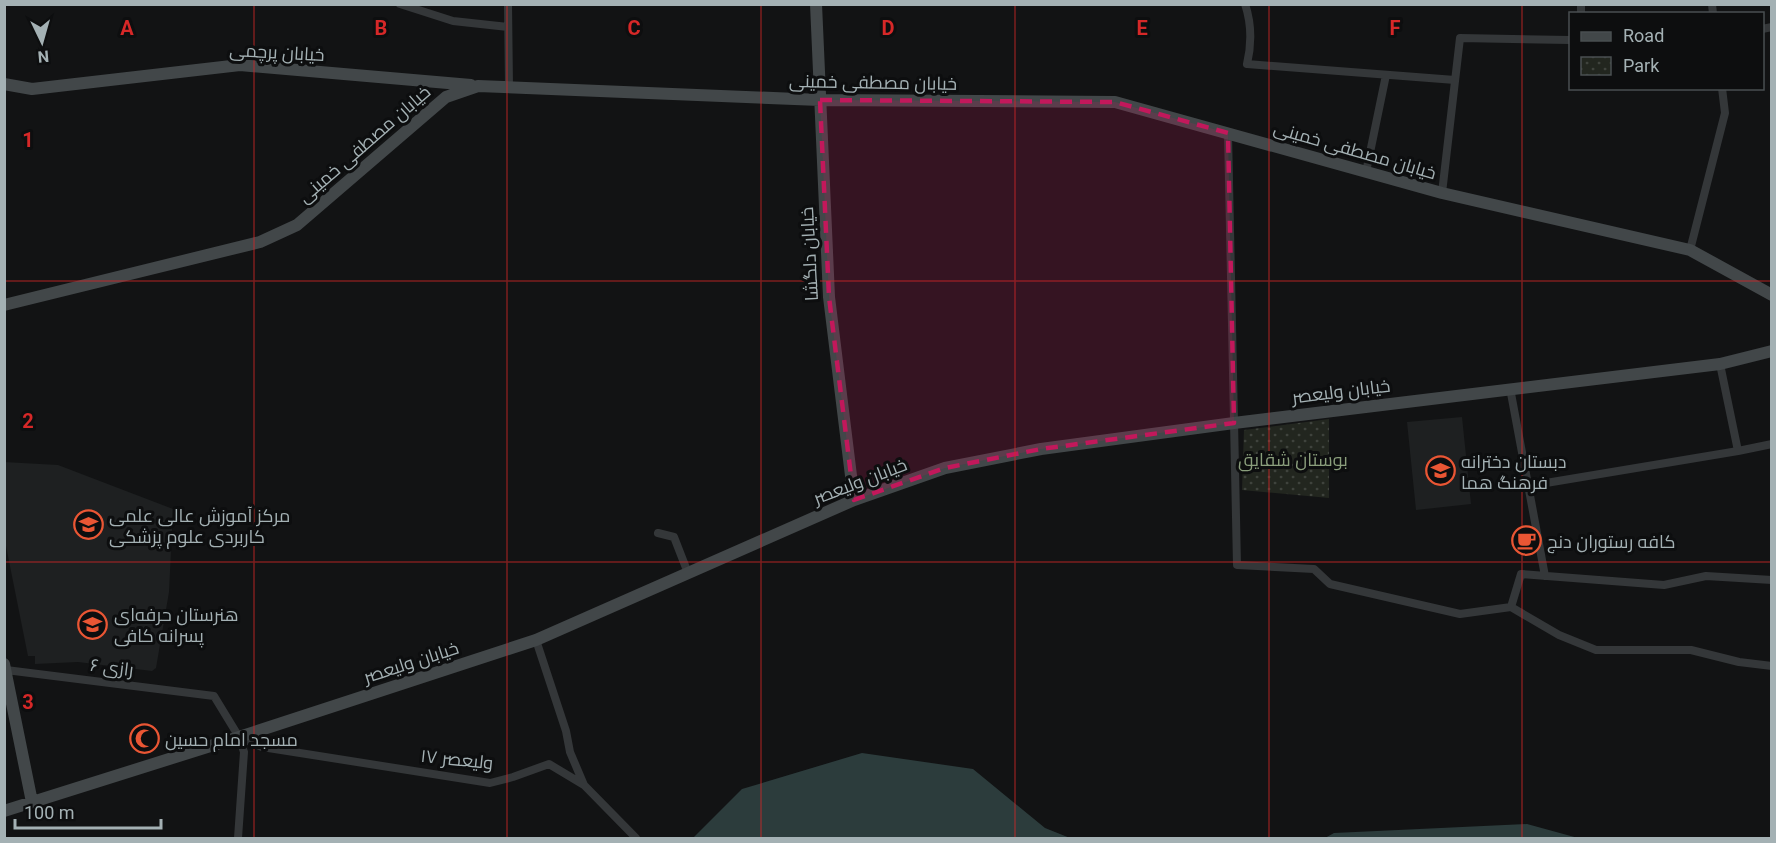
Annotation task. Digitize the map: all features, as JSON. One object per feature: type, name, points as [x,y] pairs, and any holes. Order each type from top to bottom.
[{"type":"street","points":[[400,4],[453,21],[508,27]]},
{"type":"street","points":[[508,4],[509,87]]},
{"type":"street","name":"خیابان دلگشا","points":[[816,4],[829,297],[854,500]]},
{"type":"street","points":[[1245,4],[1251,34],[1247,64],[1455,80]]},
{"type":"street","points":[[1442,193],[1460,38],[1569,40]]},
{"type":"street","name":"خیابان پرچمی","points":[[4,84],[32,89],[240,65],[478,86]]},
{"type":"street","points":[[1366,172],[1386,75]]},
{"type":"street","name":"خیابان مصطفی خمینی","points":[[4,305],[260,242],[297,225],[446,97],[478,86],[820,100],[1115,102],[1442,193],[1690,250],[1772,295]]},
{"type":"street","points":[[1690,250],[1725,113],[1722,90]]},
{"type":"street","points":[[1228,133],[1237,565],[1314,569],[1330,584],[1460,614],[1511,608],[1559,635],[1596,650],[1691,650],[1739,662],[1772,666]]},
{"type":"street","name":"خیابان ولیعصر","points":[[4,811],[536,640],[854,500],[945,468],[1041,449],[1234,423],[1720,364],[1772,351]]},
{"type":"street","points":[[1720,364],[1738,452]]},
{"type":"street","points":[[1510,388],[1545,576]]},
{"type":"street","points":[[1528,486],[1738,452],[1772,444]]},
{"type":"street","points":[[658,533],[674,537],[688,573]]},
{"type":"street","points":[[1511,608],[1521,574],[1665,585],[1706,576],[1772,580]]},
{"type":"street","points":[[536,640],[566,731],[570,752],[584,785],[636,838]]},
{"type":"street","points":[[5,667],[8,694],[32,802]]},
{"type":"street","name":"رازی ۶","points":[[5,667],[214,696],[239,737]]},
{"type":"street","points":[[238,838],[244,752],[239,737]]},
{"type":"street","name":"ولیعصر ۱۷","points":[[239,737],[262,747],[490,783],[549,764],[584,785]]},
{"type":"highlighted area","points":[[820,100],[1115,102],[1228,133],[1234,423],[1041,449],[945,468],[854,500],[829,297]]},
{"type":"shaded area","name":"دبستان دخترانه فرهنگ هما","points":[[1462,417],[1471,504],[1416,510],[1407,422]]},
{"type":"shaded area","points":[[4,462],[58,465],[173,509],[169,592],[156,668],[152,671],[78,662],[35,664],[35,656],[28,656],[5,541]]},
{"type":"shaded area","points":[[862,753],[973,769],[1045,828],[1070,838],[693,838],[742,789]]},
{"type":"shaded area","points":[[1527,824],[1578,838],[1325,838],[1334,833]]},
{"type":"green space","name":"بوستان شقایق","points":[[1329,419],[1329,498],[1242,490],[1244,430]]},
{"type":"place","name":"دبستان دخترانه فرهنگ هما","points":[[1440,471]]},
{"type":"place","name":"مرکز آموزش عالی علمی کاربردی علوم پزشکی","points":[[88,525]]},
{"type":"place","name":"کافه رستوران دنج","points":[[1526,541]]},
{"type":"place","name":"هنرستان حرفه‌ای پسرانه کافی","points":[[93,624]]},
{"type":"place","name":"مسجد امام حسین","points":[[144,739]]}]
